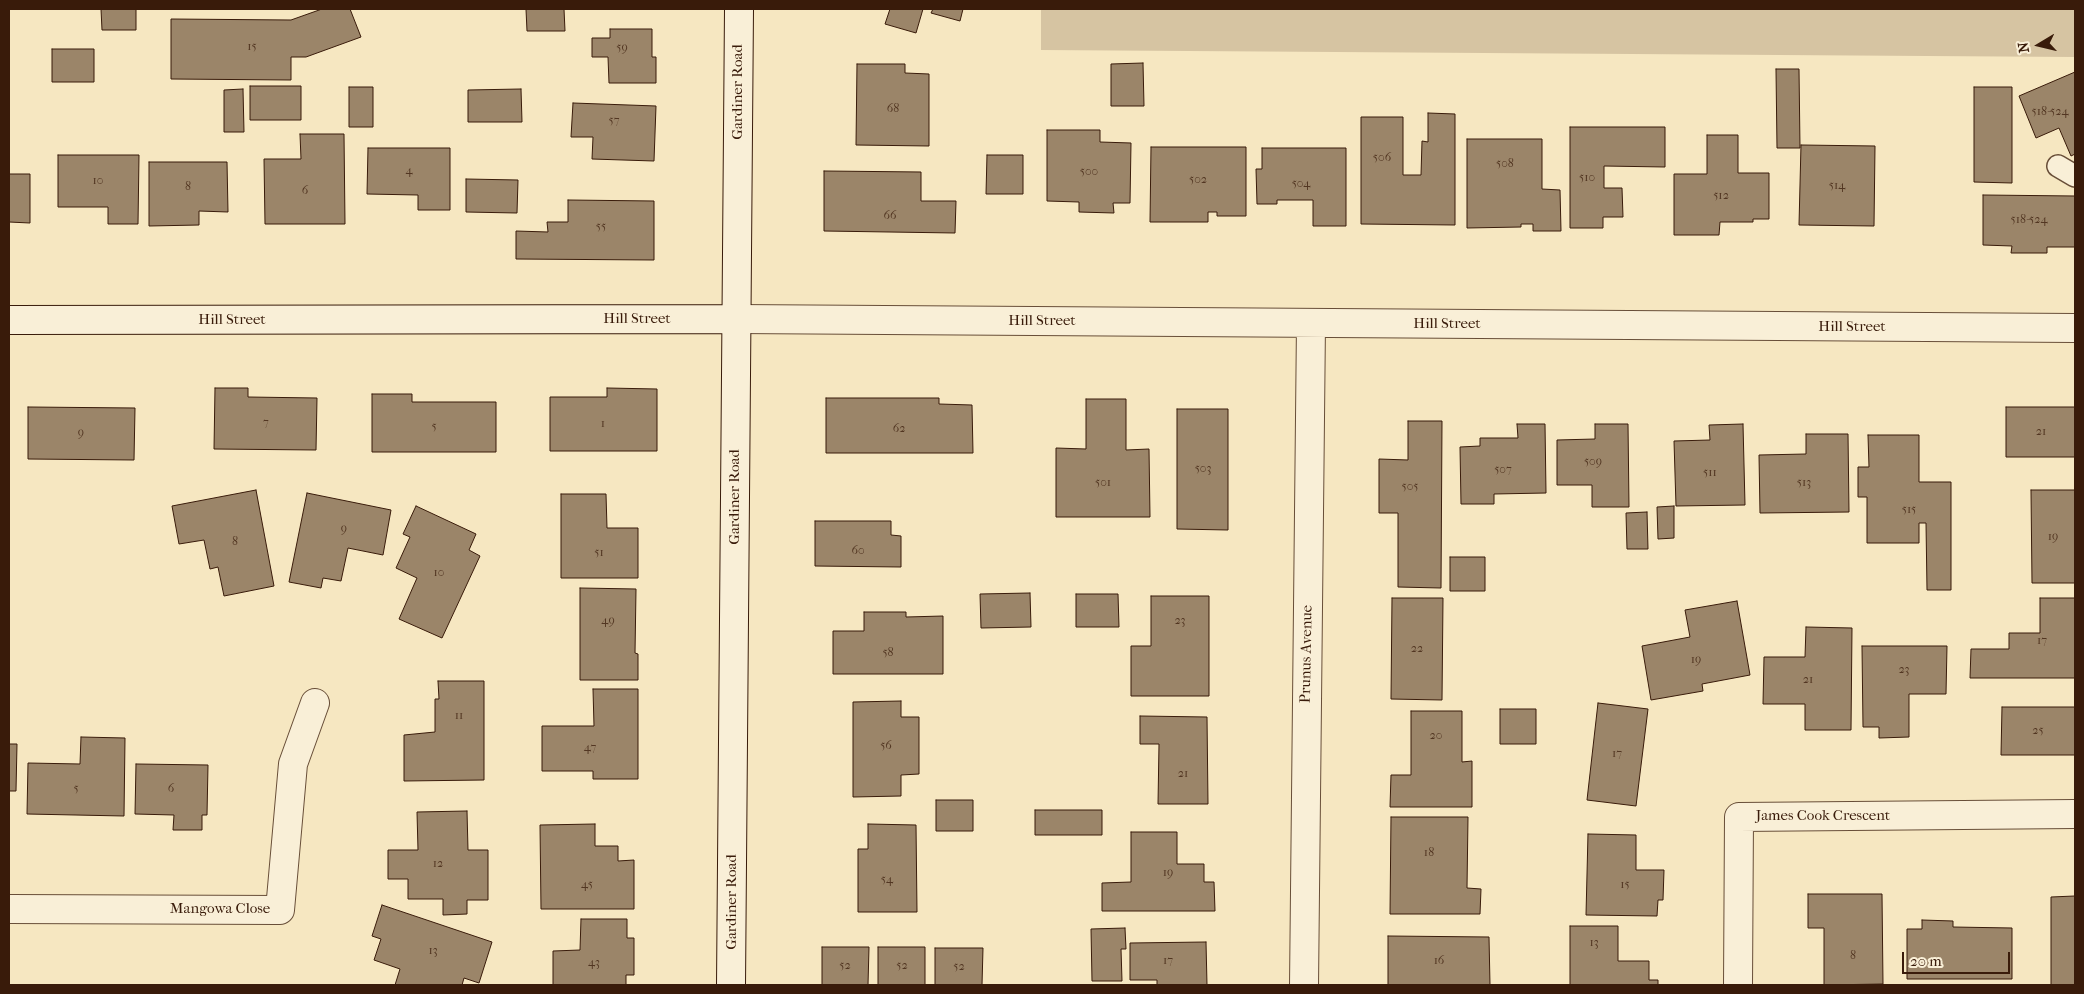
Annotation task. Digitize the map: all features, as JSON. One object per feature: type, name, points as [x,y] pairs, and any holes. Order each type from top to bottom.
[{"type":"street","name":"Gardiner Road","points":[[731,985],[739,9]]},
{"type":"street","name":"Hill Street","points":[[9,320],[736,319],[2075,328]]},
{"type":"street","name":"Prunus Avenue","points":[[1304,985],[1311,323]]},
{"type":"street","name":"Mangowa Close","points":[[9,909],[280,910],[293,764],[315,703]]},
{"type":"street","name":"James Cook Crescent","points":[[1738,985],[1739,817],[2075,814]]},
{"type":"shaded area","points":[[1041,9],[2075,9],[2075,57],[1041,50]]},
{"type":"building","points":[[101,9],[136,9],[136,30],[102,30]]},
{"type":"building","points":[[322,9],[350,9],[361,37],[306,57],[291,57],[291,80],[171,79],[171,19],[291,20]]},
{"type":"building","points":[[526,9],[564,9],[565,31],[527,31]]},
{"type":"building","points":[[890,9],[923,9],[916,33],[885,24]]},
{"type":"building","points":[[933,9],[963,9],[960,21],[931,13]]},
{"type":"building","points":[[610,29],[652,29],[652,57],[656,57],[656,83],[609,83],[608,57],[592,57],[592,38],[610,38]]},
{"type":"building","points":[[52,49],[94,49],[94,82],[52,82]]},
{"type":"building","points":[[1143,63],[1144,106],[1111,106],[1111,64]]},
{"type":"building","points":[[857,64],[905,64],[905,73],[929,74],[929,146],[856,145]]},
{"type":"building","points":[[1776,69],[1799,69],[1800,148],[1777,148]]},
{"type":"building","points":[[2075,72],[2075,154],[2071,156],[2059,128],[2036,138],[2019,96]]},
{"type":"building","points":[[250,86],[301,86],[301,120],[250,120]]},
{"type":"building","points":[[349,87],[373,87],[373,127],[349,127]]},
{"type":"building","points":[[1974,87],[2012,87],[2012,183],[1974,182]]},
{"type":"building","points":[[243,89],[244,132],[224,132],[224,90]]},
{"type":"building","points":[[521,89],[522,122],[468,122],[468,90]]},
{"type":"building","points":[[573,103],[656,106],[654,161],[592,159],[593,137],[571,137]]},
{"type":"building","points":[[1428,113],[1455,114],[1455,225],[1361,224],[1361,117],[1403,117],[1403,175],[1421,175],[1422,141],[1428,142]]},
{"type":"building","points":[[1570,127],[1665,127],[1665,167],[1604,166],[1604,188],[1622,188],[1623,217],[1603,217],[1603,228],[1570,228]]},
{"type":"building","points":[[1047,130],[1100,130],[1100,142],[1131,143],[1130,203],[1113,203],[1114,213],[1079,212],[1079,202],[1047,201]]},
{"type":"building","points":[[300,134],[344,134],[345,224],[265,224],[264,159],[301,159]]},
{"type":"building","points":[[1707,135],[1738,135],[1738,173],[1769,173],[1769,219],[1753,219],[1753,222],[1720,222],[1719,235],[1674,235],[1674,174],[1707,174]]},
{"type":"building","points":[[1467,139],[1542,139],[1542,189],[1560,190],[1561,231],[1533,231],[1533,224],[1521,224],[1521,227],[1467,228]]},
{"type":"building","points":[[1801,145],[1875,146],[1874,226],[1799,225]]},
{"type":"building","points":[[1151,147],[1246,147],[1246,216],[1217,216],[1217,212],[1208,212],[1208,222],[1150,222]]},
{"type":"building","points":[[368,148],[450,148],[450,210],[418,210],[418,195],[367,194]]},
{"type":"building","points":[[1262,148],[1346,148],[1346,226],[1313,226],[1313,200],[1277,200],[1277,204],[1257,204],[1256,169],[1262,169]]},
{"type":"building","points":[[58,155],[139,155],[138,224],[108,224],[108,207],[58,207]]},
{"type":"building","points":[[987,155],[1023,155],[1023,194],[986,194]]},
{"type":"building","points":[[149,162],[227,162],[228,212],[199,211],[199,225],[149,226]]},
{"type":"building","points":[[824,171],[921,172],[921,201],[956,201],[955,233],[824,231]]},
{"type":"building","points":[[9,174],[30,174],[30,223],[9,222]]},
{"type":"building","points":[[466,179],[518,180],[517,213],[466,212]]},
{"type":"building","points":[[1983,195],[2075,196],[2075,247],[2047,247],[2047,253],[2011,253],[2012,246],[1983,245]]},
{"type":"building","points":[[568,200],[654,201],[654,260],[516,259],[516,231],[548,232],[547,222],[568,222]]},
{"type":"building","points":[[215,388],[248,388],[248,397],[317,398],[316,450],[214,449]]},
{"type":"building","points":[[607,388],[657,389],[657,451],[550,451],[550,397],[607,397]]},
{"type":"building","points":[[372,394],[412,394],[412,402],[496,402],[496,452],[372,452]]},
{"type":"building","points":[[826,398],[939,398],[939,404],[972,405],[973,453],[826,453]]},
{"type":"building","points":[[1086,399],[1126,399],[1126,450],[1149,449],[1150,517],[1056,517],[1056,448],[1086,449]]},
{"type":"building","points":[[28,407],[135,408],[134,460],[28,459]]},
{"type":"building","points":[[2006,407],[2075,407],[2075,457],[2006,457]]},
{"type":"building","points":[[1177,409],[1228,409],[1228,530],[1177,529]]},
{"type":"building","points":[[1408,421],[1442,421],[1441,588],[1398,587],[1398,513],[1379,513],[1379,459],[1408,460]]},
{"type":"building","points":[[1517,424],[1545,424],[1546,493],[1494,494],[1494,504],[1461,504],[1460,447],[1480,446],[1480,438],[1518,438]]},
{"type":"building","points":[[1595,424],[1628,424],[1629,507],[1592,507],[1592,485],[1557,485],[1557,440],[1595,439]]},
{"type":"building","points":[[1743,424],[1745,505],[1676,506],[1674,441],[1710,440],[1709,425]]},
{"type":"building","points":[[1806,434],[1848,434],[1849,512],[1760,513],[1759,455],[1806,454]]},
{"type":"building","points":[[1868,435],[1919,435],[1919,482],[1951,482],[1951,590],[1927,590],[1926,523],[1919,523],[1919,543],[1867,543],[1867,497],[1858,497],[1858,467],[1869,467]]},
{"type":"building","points":[[256,490],[274,586],[224,596],[218,567],[210,569],[204,540],[179,544],[172,506]]},
{"type":"building","points":[[2031,490],[2075,490],[2075,583],[2032,583]]},
{"type":"building","points":[[307,493],[391,510],[383,555],[348,548],[341,581],[323,578],[321,588],[289,582]]},
{"type":"building","points":[[561,494],[606,494],[607,528],[638,528],[638,578],[561,578]]},
{"type":"building","points":[[416,506],[476,534],[469,550],[480,556],[442,638],[399,619],[417,578],[396,568],[410,537],[403,534]]},
{"type":"building","points":[[1674,506],[1674,538],[1658,539],[1657,507]]},
{"type":"building","points":[[1647,512],[1648,549],[1627,549],[1626,513]]},
{"type":"building","points":[[815,521],[891,521],[891,535],[901,536],[901,567],[815,566]]},
{"type":"building","points":[[1450,557],[1485,557],[1485,591],[1450,591]]},
{"type":"building","points":[[580,588],[636,589],[635,653],[638,654],[638,680],[580,680]]},
{"type":"building","points":[[1030,593],[1031,627],[981,628],[980,594]]},
{"type":"building","points":[[1076,594],[1118,594],[1119,627],[1076,627]]},
{"type":"building","points":[[1151,596],[1209,596],[1209,696],[1131,696],[1131,646],[1151,646]]},
{"type":"building","points":[[1392,598],[1443,598],[1442,700],[1391,699]]},
{"type":"building","points":[[2040,598],[2075,598],[2075,678],[1970,678],[1971,649],[2009,649],[2009,633],[2040,633]]},
{"type":"building","points":[[1737,601],[1750,675],[1702,684],[1703,691],[1651,700],[1642,646],[1690,637],[1685,610]]},
{"type":"building","points":[[864,612],[906,612],[906,617],[943,616],[943,674],[833,674],[833,631],[864,631]]},
{"type":"building","points":[[1806,627],[1852,628],[1851,730],[1805,730],[1805,704],[1763,704],[1764,657],[1805,657]]},
{"type":"building","points":[[1862,646],[1947,646],[1946,694],[1909,694],[1909,737],[1879,738],[1879,727],[1863,727]]},
{"type":"building","points":[[438,681],[484,681],[484,780],[404,781],[404,735],[435,732],[435,699],[439,699]]},
{"type":"building","points":[[593,689],[638,689],[638,779],[593,779],[593,771],[542,771],[542,726],[594,726]]},
{"type":"building","points":[[901,701],[901,717],[919,717],[919,774],[901,775],[901,796],[853,797],[853,702]]},
{"type":"building","points":[[1598,703],[1648,709],[1636,806],[1587,800]]},
{"type":"building","points":[[2002,707],[2075,707],[2075,755],[2001,755]]},
{"type":"building","points":[[1500,709],[1536,709],[1536,744],[1500,744]]},
{"type":"building","points":[[1411,711],[1462,711],[1462,762],[1472,761],[1472,807],[1390,807],[1391,775],[1411,775]]},
{"type":"building","points":[[1140,716],[1207,717],[1208,804],[1158,804],[1159,744],[1140,744]]},
{"type":"building","points":[[81,737],[125,738],[124,816],[27,814],[28,763],[80,764]]},
{"type":"building","points":[[9,744],[17,744],[16,791],[9,791]]},
{"type":"building","points":[[136,764],[208,765],[207,815],[202,815],[202,830],[173,830],[174,815],[135,814]]},
{"type":"building","points":[[936,800],[973,800],[973,831],[936,831]]},
{"type":"building","points":[[1035,810],[1102,810],[1102,835],[1035,835]]},
{"type":"building","points":[[467,811],[468,850],[488,850],[488,900],[467,900],[467,914],[443,915],[443,899],[408,899],[408,879],[388,879],[388,850],[418,850],[417,812]]},
{"type":"building","points":[[1391,817],[1468,817],[1467,888],[1481,889],[1480,914],[1390,914]]},
{"type":"building","points":[[595,824],[595,846],[618,846],[618,861],[634,860],[634,909],[541,909],[540,825]]},
{"type":"building","points":[[868,824],[916,825],[917,912],[858,912],[858,849],[868,849]]},
{"type":"building","points":[[1131,832],[1177,832],[1177,864],[1204,864],[1204,882],[1214,882],[1215,911],[1102,911],[1102,883],[1131,882]]},
{"type":"building","points":[[1588,834],[1636,835],[1636,870],[1664,870],[1663,900],[1658,900],[1657,916],[1586,915]]},
{"type":"building","points":[[1808,894],[1882,894],[1883,984],[1824,985],[1824,928],[1808,928]]},
{"type":"building","points":[[2075,896],[2075,985],[2051,985],[2051,897]]},
{"type":"building","points":[[382,905],[492,942],[479,983],[464,978],[462,985],[395,985],[400,969],[374,960],[381,939],[372,936]]},
{"type":"building","points":[[581,919],[627,919],[627,938],[634,938],[634,975],[626,975],[626,985],[553,985],[553,951],[580,950]]},
{"type":"building","points":[[1922,920],[1953,921],[1953,927],[2012,928],[2012,979],[1907,979],[1907,929],[1922,929]]},
{"type":"building","points":[[1570,926],[1618,926],[1618,961],[1649,961],[1649,980],[1658,980],[1658,985],[1570,985]]},
{"type":"building","points":[[1125,928],[1126,949],[1121,949],[1122,981],[1092,981],[1091,929]]},
{"type":"building","points":[[1388,936],[1489,937],[1490,985],[1388,985]]},
{"type":"building","points":[[1206,942],[1207,985],[1157,985],[1157,980],[1130,980],[1130,943]]},
{"type":"building","points":[[822,947],[869,947],[868,985],[822,985]]},
{"type":"building","points":[[878,947],[925,947],[925,985],[878,985]]},
{"type":"building","points":[[935,948],[983,948],[982,985],[935,985]]}]
